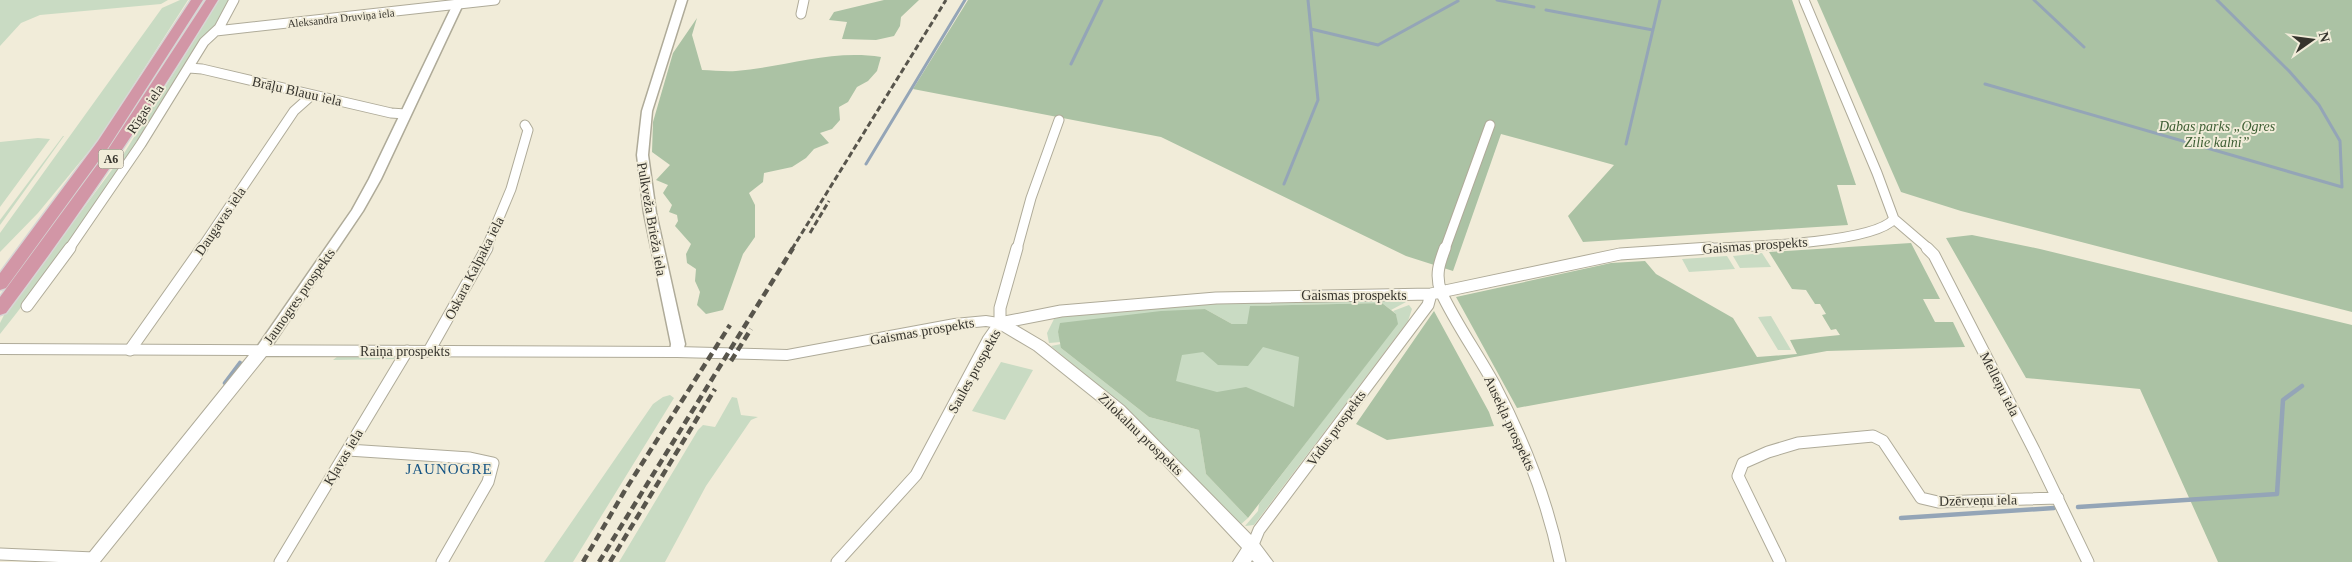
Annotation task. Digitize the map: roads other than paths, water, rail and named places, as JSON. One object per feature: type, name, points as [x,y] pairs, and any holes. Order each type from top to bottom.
[{"type":"highway","name":"Rīgas iela","points":[[0,284],[38,236],[138,95],[197,0]]},
{"type":"highway","name":"Rīgas iela","points":[[0,309],[112,158],[157,91],[212,0]]},
{"type":"main road","name":"Gaismas prospekts","points":[[810,351],[954,324],[986,321],[1000,323]]},
{"type":"main road","name":"Zilokalnu prospekts","points":[[1000,323],[1042,348],[1119,410],[1163,453],[1265,562]]},
{"type":"main road","name":"Raiņa prospekts","points":[[0,350],[677,352],[759,355],[810,351]]},
{"type":"main road","name":"Jaunogres prospekts","points":[[92,560],[262,350]]},
{"type":"main road","name":"Vidus prospekts","points":[[1241,562],[1252,547]]},
{"type":"street","name":"Rīgas iela","points":[[26,306],[63,259],[126,168],[204,42],[216,31],[234,0]]},
{"type":"street","name":"Aleksandra Druviņa iela","points":[[216,31],[459,2],[495,0]]},
{"type":"street","name":"Pulkveža Brieža iela","points":[[677,352],[678,344],[666,292],[641,160],[643,127],[647,110],[682,0]]},
{"type":"street","points":[[802,14],[804,0]]},
{"type":"street","points":[[1804,0],[1877,173],[1894,219]]},
{"type":"street","name":"Jaunogres prospekts","points":[[262,350],[357,210],[375,179],[459,2]]},
{"type":"street","name":"Brāļu Blauu iela","points":[[189,68],[202,68],[391,113],[405,114]]},
{"type":"street","name":"Daugavas iela","points":[[130,350],[168,299],[294,111],[312,95]]},
{"type":"street","name":"Saules prospekts","points":[[837,562],[916,475],[988,340],[1000,323],[1000,308],[1030,198],[1059,120]]},
{"type":"street","name":"Oskara Kalpaka iela","points":[[429,351],[475,271],[499,219],[511,189],[528,130],[525,125]]},
{"type":"street","points":[[1435,293],[1438,266],[1490,125]]},
{"type":"street","name":"Gaismas prospekts","points":[[1000,323],[1060,311],[1179,300],[1435,293],[1620,254],[1815,241],[1866,234],[1888,226],[1894,219]]},
{"type":"street","name":"Melleņu iela","points":[[1894,219],[1919,239],[1934,255],[2058,498],[2088,562]]},
{"type":"street","name":"Vidus prospekts","points":[[1252,547],[1258,530],[1428,305],[1435,293]]},
{"type":"street","name":"Ausekļa prospekts","points":[[1435,293],[1468,338],[1513,423],[1555,529],[1560,562]]},
{"type":"street","name":"Kļavas iela","points":[[280,562],[406,351]]},
{"type":"street","name":"Dzērveņu iela","points":[[1780,562],[1738,476],[1743,463],[1768,452],[1798,443],[1873,436],[1884,441],[1921,498],[1938,502],[2058,498]]},
{"type":"street","points":[[348,450],[470,458],[493,463],[493,470],[488,482],[442,562]]},
{"type":"street","points":[[0,554],[92,560]]},
{"type":"waterway","points":[[866,164],[965,0]]},
{"type":"waterway","points":[[1071,64],[1102,0]]},
{"type":"waterway","points":[[1284,184],[1318,100],[1308,0]]},
{"type":"waterway","points":[[1497,0],[1534,7]]},
{"type":"waterway","points":[[1653,30],[1660,0]]},
{"type":"waterway","points":[[2034,0],[2084,47]]},
{"type":"waterway","points":[[1985,84],[2342,187],[2340,141],[2319,105],[2289,71],[2217,0]]},
{"type":"waterway","points":[[1311,29],[1378,45],[1458,1]]},
{"type":"waterway","points":[[1546,10],[1653,30]]},
{"type":"waterway","points":[[1626,144],[1653,30]]},
{"type":"waterway","points":[[225,383],[240,363]]},
{"type":"waterway","points":[[2078,507],[2277,494],[2283,400],[2302,386]]},
{"type":"waterway","points":[[1901,518],[2054,508]]},
{"type":"railway","points":[[792,249],[946,0]]},
{"type":"railway","points":[[810,233],[829,201]]},
{"type":"railway","points":[[599,562],[793,248]]},
{"type":"railway","points":[[583,562],[624,492],[730,325]]},
{"type":"railway","points":[[731,361],[751,329]]},
{"type":"railway","points":[[610,562],[715,389]]},
{"type":"district","name":"JAUNOGRE","points":[[449,469]]},
{"type":"park label","name":"Dabas parks „Ogres Zilie kalni”","points":[[2217,134]]}]
